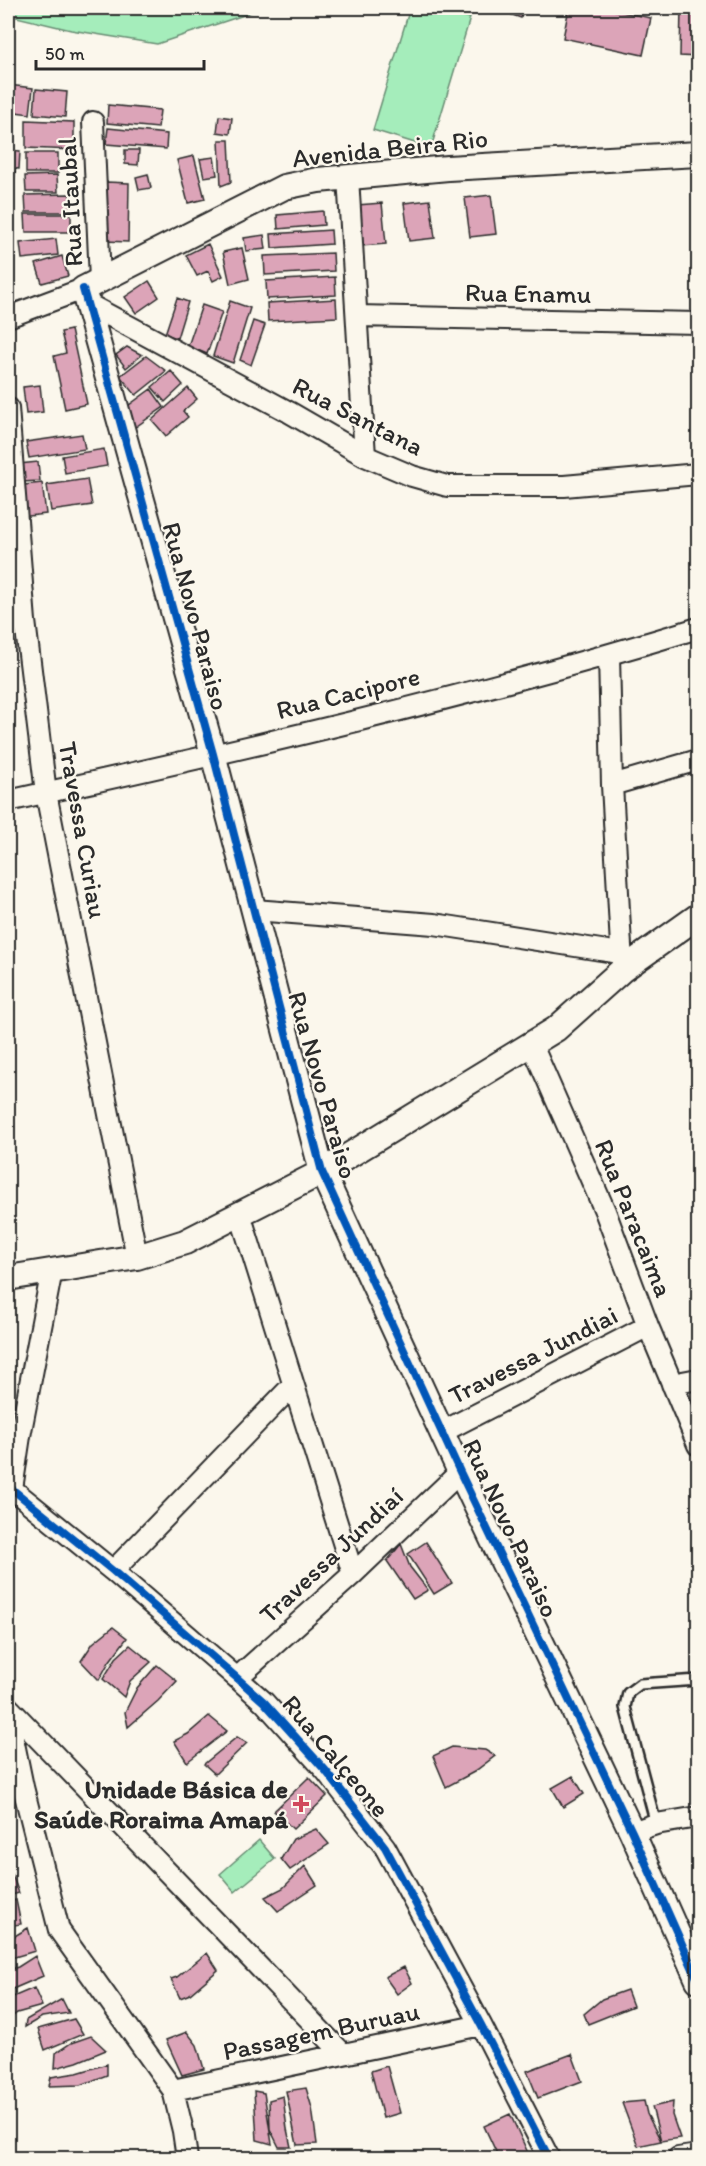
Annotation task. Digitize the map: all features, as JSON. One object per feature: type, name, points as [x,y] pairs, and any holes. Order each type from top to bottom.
[{"type":"street","name":"Rua Itaubal","points":[[91,291],[93,122]]},
{"type":"street","name":"Avenida Beira Rio","points":[[8,317],[91,291],[284,187],[318,180],[448,168],[698,159]]},
{"type":"street","points":[[348,177],[365,456]]},
{"type":"street","name":"Rua Santana","points":[[91,291],[365,456],[412,476],[447,486],[564,486],[699,474]]},
{"type":"street","name":"Rua Novo Paraiso","points":[[91,291],[322,1172],[460,1472],[632,1832],[698,1978]]},
{"type":"street","name":"Rua Enamu","points":[[357,316],[699,323]]},
{"type":"street","name":"Travessa Curiau","points":[[8,408],[25,621],[46,793],[137,1257]]},
{"type":"street","name":"Rua Cacipore","points":[[8,801],[401,709],[609,655],[699,628]]},
{"type":"street","points":[[609,655],[612,785],[621,962]]},
{"type":"street","points":[[612,785],[699,760]]},
{"type":"street","points":[[254,910],[434,924],[621,962]]},
{"type":"street","points":[[8,1278],[137,1257],[186,1242],[322,1172],[556,1029],[621,962],[699,916]]},
{"type":"street","name":"Rua Paracaima","points":[[532,1045],[605,1211],[648,1326],[699,1445]]},
{"type":"street","points":[[240,1214],[353,1574]]},
{"type":"street","points":[[10,1492],[52,1270]]},
{"type":"street","name":"Travessa Jundiai","points":[[442,1432],[648,1326]]},
{"type":"street","points":[[672,1384],[699,1379]]},
{"type":"street","points":[[113,1571],[293,1385]]},
{"type":"street","name":"Travessa Jundiaí","points":[[237,1678],[353,1574],[460,1472]]},
{"type":"street","name":"Rua Calçeone","points":[[10,1492],[113,1571],[237,1678],[264,1702],[326,1771],[385,1847],[481,2025],[549,2158]]},
{"type":"street","points":[[8,1707],[343,2054]]},
{"type":"street","points":[[8,1714],[23,1787],[59,1930],[172,2090],[183,2131],[187,2158]]},
{"type":"street","points":[[632,1832],[656,1824],[699,1817]]},
{"type":"street","name":"Passagem Buruau","points":[[172,2090],[481,2025]]},
{"type":"street","points":[[678,2158],[699,2155]]},
{"type":"lane","points":[[656,1824],[625,1707],[628,1693],[640,1684],[699,1680]]},
{"type":"green space","points":[[8,8],[259,8],[157,44],[71,30],[8,15]]},
{"type":"green space","points":[[410,8],[436,8],[470,18],[431,148],[373,130]]},
{"type":"green space","points":[[259,1840],[275,1859],[235,1892],[220,1874]]},
{"type":"building","points":[[493,8],[524,8],[521,18]]},
{"type":"building","points":[[569,8],[603,8],[651,18],[643,55],[563,38]]},
{"type":"building","points":[[681,8],[698,8],[698,57],[680,56]]},
{"type":"building","points":[[8,85],[33,88],[30,114],[8,111]]},
{"type":"building","points":[[36,89],[67,92],[65,117],[34,114]]},
{"type":"building","points":[[108,105],[160,110],[158,128],[107,123]]},
{"type":"building","points":[[219,116],[232,118],[230,134],[217,132]]},
{"type":"building","points":[[26,120],[74,122],[74,150],[26,148]]},
{"type":"building","points":[[108,128],[167,134],[166,149],[106,144]]},
{"type":"building","points":[[219,140],[229,140],[231,182],[221,186]]},
{"type":"building","points":[[8,150],[20,151],[19,169],[8,168]]},
{"type":"building","points":[[125,150],[139,150],[138,165],[125,164]]},
{"type":"building","points":[[26,153],[58,153],[58,173],[26,173]]},
{"type":"building","points":[[194,156],[205,199],[188,203],[177,160]]},
{"type":"building","points":[[214,157],[217,175],[204,177],[200,159]]},
{"type":"building","points":[[8,171],[15,171],[13,194],[8,193]]},
{"type":"building","points":[[148,174],[151,188],[139,190],[136,177]]},
{"type":"building","points":[[57,175],[58,192],[26,192],[25,176]]},
{"type":"building","points":[[106,182],[129,183],[128,242],[105,241]]},
{"type":"building","points":[[70,194],[71,212],[26,212],[25,195]]},
{"type":"building","points":[[491,195],[496,234],[470,237],[465,198]]},
{"type":"building","points":[[8,198],[14,199],[13,221],[8,221]]},
{"type":"building","points":[[430,200],[435,238],[409,241],[404,203]]},
{"type":"building","points":[[382,203],[386,244],[361,246],[357,205]]},
{"type":"building","points":[[323,211],[324,225],[278,229],[277,215]]},
{"type":"building","points":[[25,214],[71,214],[71,232],[26,232]]},
{"type":"building","points":[[331,230],[332,244],[272,248],[271,234]]},
{"type":"building","points":[[264,235],[266,249],[246,251],[244,238]]},
{"type":"building","points":[[56,239],[58,255],[22,259],[20,243]]},
{"type":"building","points":[[208,244],[223,276],[213,281],[208,271],[197,276],[186,255]]},
{"type":"building","points":[[242,248],[249,279],[230,284],[223,252]]},
{"type":"building","points":[[333,253],[334,271],[265,275],[264,256]]},
{"type":"building","points":[[62,256],[68,276],[42,283],[36,264]]},
{"type":"building","points":[[335,277],[336,295],[267,299],[266,281]]},
{"type":"building","points":[[149,281],[159,297],[136,313],[125,297]]},
{"type":"building","points":[[177,298],[188,302],[177,338],[165,334]]},
{"type":"building","points":[[336,299],[337,317],[268,321],[267,303]]},
{"type":"building","points":[[230,301],[250,308],[233,363],[213,356]]},
{"type":"building","points":[[202,305],[222,312],[207,354],[188,346]]},
{"type":"building","points":[[253,321],[265,325],[251,365],[240,360]]},
{"type":"building","points":[[71,330],[87,404],[65,409],[54,356],[66,353],[61,332]]},
{"type":"building","points":[[127,347],[142,355],[126,368],[116,355]]},
{"type":"building","points":[[146,356],[166,371],[136,395],[120,376]]},
{"type":"building","points":[[171,371],[183,385],[165,402],[152,387]]},
{"type":"building","points":[[40,385],[43,412],[26,414],[23,387]]},
{"type":"building","points":[[188,388],[197,399],[183,411],[188,417],[166,436],[152,420]]},
{"type":"building","points":[[151,389],[164,407],[134,428],[121,411]]},
{"type":"building","points":[[82,434],[85,449],[29,458],[26,442]]},
{"type":"building","points":[[104,449],[107,466],[65,473],[62,456]]},
{"type":"building","points":[[38,462],[40,481],[21,482],[19,464]]},
{"type":"building","points":[[87,479],[92,505],[51,511],[47,485]]},
{"type":"building","points":[[42,483],[46,514],[20,517],[16,486]]},
{"type":"building","points":[[426,1542],[452,1583],[434,1594],[408,1554]]},
{"type":"building","points":[[401,1544],[410,1567],[428,1590],[413,1599],[387,1561]]},
{"type":"building","points":[[113,1627],[127,1638],[99,1680],[81,1661],[93,1643]]},
{"type":"building","points":[[130,1645],[151,1662],[130,1681],[124,1697],[103,1679],[116,1658]]},
{"type":"building","points":[[157,1665],[177,1681],[128,1727],[125,1712],[137,1688]]},
{"type":"building","points":[[209,1716],[227,1731],[187,1762],[174,1741],[188,1734]]},
{"type":"building","points":[[237,1737],[247,1743],[215,1774],[204,1764]]},
{"type":"building","points":[[452,1747],[485,1750],[495,1756],[474,1772],[446,1787],[433,1756]]},
{"type":"building","points":[[573,1776],[584,1794],[563,1807],[552,1788]]},
{"type":"building","name":"Unidade Básica de Saúde Roraima Amapá","points":[[309,1777],[327,1796],[293,1829],[274,1811]]},
{"type":"building","points":[[316,1829],[329,1844],[290,1870],[281,1859],[293,1839]]},
{"type":"building","points":[[305,1866],[317,1885],[278,1911],[265,1897],[283,1888]]},
{"type":"building","points":[[11,1872],[19,1893],[8,1896],[8,1873]]},
{"type":"building","points":[[16,1900],[21,1924],[8,1926],[8,1902]]},
{"type":"building","points":[[28,1928],[35,1951],[8,1959],[8,1940]]},
{"type":"building","points":[[207,1953],[218,1970],[190,1994],[180,1998],[171,1979],[177,1977]]},
{"type":"building","points":[[35,1956],[43,1976],[8,1991],[8,1970],[18,1967]]},
{"type":"building","points":[[404,1967],[412,1983],[397,1994],[385,1977]]},
{"type":"building","points":[[34,1988],[42,2006],[17,2013],[8,2020],[8,1999]]},
{"type":"building","points":[[627,1990],[633,2006],[588,2024],[584,2014],[602,1999]]},
{"type":"building","points":[[62,1999],[69,2013],[42,2017],[25,2027],[26,2020]]},
{"type":"building","points":[[74,2019],[83,2034],[45,2050],[38,2029]]},
{"type":"building","points":[[187,2032],[197,2045],[204,2069],[182,2075],[166,2040]]},
{"type":"building","points":[[91,2036],[106,2050],[55,2068],[56,2053],[71,2043]]},
{"type":"building","points":[[572,2054],[582,2081],[538,2098],[527,2071]]},
{"type":"building","points":[[107,2064],[107,2075],[81,2085],[49,2086],[51,2077],[77,2073]]},
{"type":"building","points":[[387,2066],[400,2113],[383,2118],[371,2071]]},
{"type":"building","points":[[306,2088],[312,2108],[317,2144],[297,2145],[286,2091]]},
{"type":"building","points":[[254,2091],[264,2093],[272,2144],[257,2140]]},
{"type":"building","points":[[283,2096],[291,2147],[279,2147],[270,2129],[269,2100]]},
{"type":"building","points":[[644,2101],[647,2114],[661,2141],[638,2146],[622,2103]]},
{"type":"building","points":[[673,2102],[672,2115],[680,2138],[661,2141],[652,2107]]},
{"type":"building","points":[[510,2114],[529,2155],[521,2158],[499,2158],[484,2126]]},
{"type":"cycle path","points":[[83,289],[213,754],[322,1172],[460,1472],[632,1832],[698,1980]]},
{"type":"cycle path","points":[[12,1489],[113,1571],[264,1702],[326,1771],[385,1847],[481,2025],[549,2158]]},
{"type":"place","name":"Unidade Básica de Saúde Roraima Amapá","points":[[301,1804]]}]
